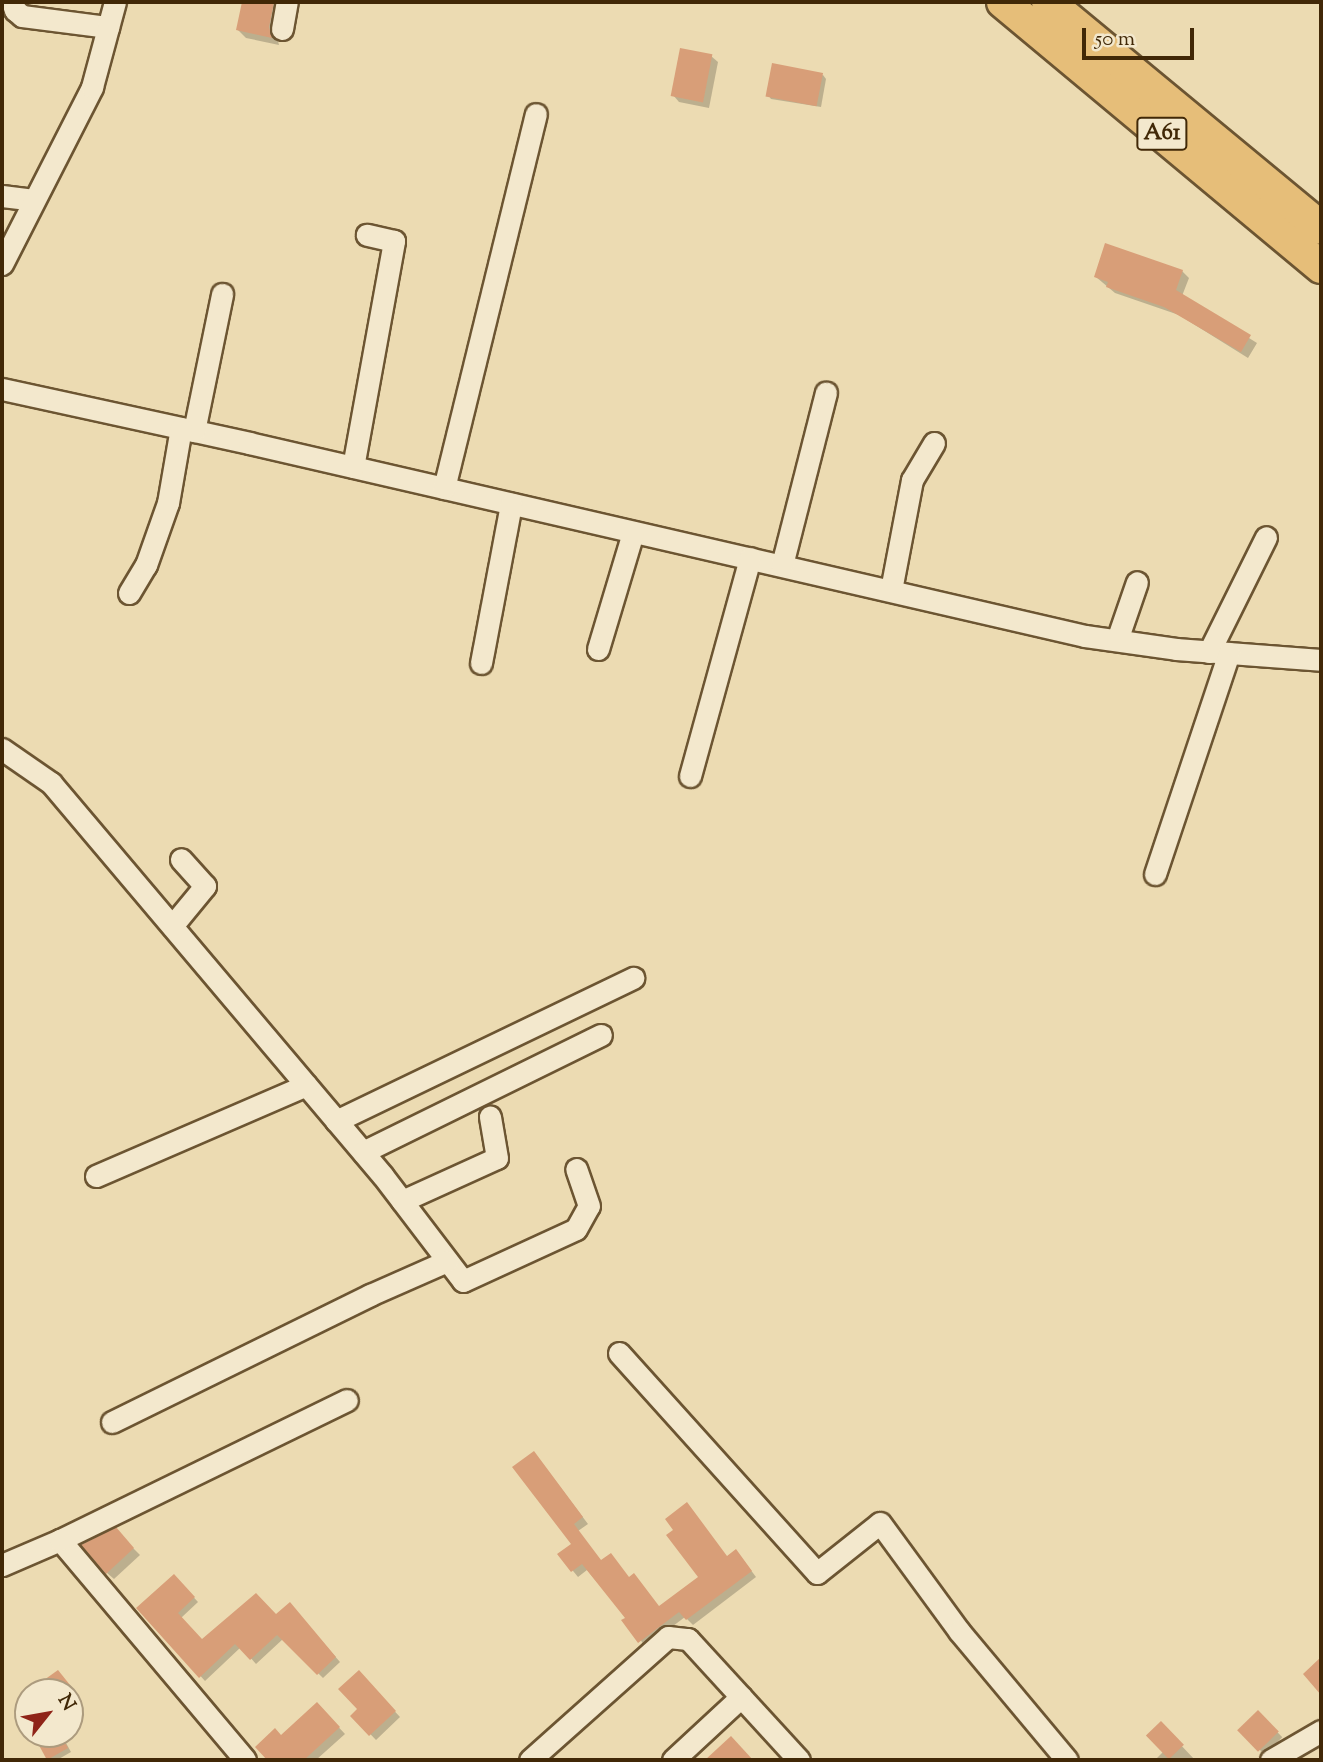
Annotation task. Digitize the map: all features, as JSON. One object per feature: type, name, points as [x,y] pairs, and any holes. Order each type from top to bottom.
[{"type":"highway","name":"A61","points":[[1003,2],[1321,267]]},
{"type":"highway","name":"A61","points":[[1048,2],[1321,228]]},
{"type":"street","points":[[12,2],[15,10],[22,16],[108,27]]},
{"type":"street","points":[[3,261],[92,87],[115,2]]},
{"type":"street","points":[[282,29],[287,2]]},
{"type":"street","points":[[444,488],[536,114]]},
{"type":"street","points":[[2,196],[34,200]]},
{"type":"street","points":[[353,467],[394,241],[367,235]]},
{"type":"street","points":[[129,593],[146,565],[168,503],[222,294]]},
{"type":"street","points":[[2,389],[1117,640],[1321,660]]},
{"type":"street","points":[[782,565],[825,393]]},
{"type":"street","points":[[891,590],[912,480],[934,443]]},
{"type":"street","points":[[481,663],[511,504]]},
{"type":"street","points":[[598,649],[633,531]]},
{"type":"street","points":[[1155,874],[1219,652],[1266,537]]},
{"type":"street","points":[[690,776],[750,558]]},
{"type":"street","points":[[1117,640],[1137,582]]},
{"type":"street","points":[[2,749],[51,783],[363,1152],[463,1281],[576,1229],[589,1206],[576,1168]]},
{"type":"street","points":[[172,926],[205,886],[181,859]]},
{"type":"street","points":[[336,1121],[634,978]]},
{"type":"street","points":[[363,1152],[601,1035]]},
{"type":"street","points":[[96,1176],[306,1085]]},
{"type":"street","points":[[402,1201],[497,1158],[490,1117]]},
{"type":"street","points":[[112,1422],[370,1295],[447,1261]]},
{"type":"street","points":[[619,1353],[817,1573],[880,1523],[959,1631],[1067,1760]]},
{"type":"street","points":[[2,1565],[60,1540],[347,1400]]},
{"type":"street","points":[[60,1540],[245,1760]]},
{"type":"street","points":[[530,1760],[668,1637],[688,1639],[799,1760]]},
{"type":"street","points":[[673,1760],[741,1698]]},
{"type":"street","points":[[1271,1760],[1321,1731]]},
{"type":"building","points":[[242,2],[274,2],[269,27],[272,38],[236,30]]},
{"type":"building","points":[[680,48],[712,54],[703,102],[671,96]]},
{"type":"building","points":[[772,63],[823,73],[817,106],[766,96]]},
{"type":"building","points":[[1105,243],[1183,270],[1176,290],[1251,335],[1241,352],[1164,307],[1106,287],[1108,282],[1094,277]]},
{"type":"building","points":[[534,1451],[583,1517],[574,1524],[601,1560],[611,1553],[629,1577],[634,1573],[659,1606],[698,1577],[666,1535],[673,1530],[665,1519],[687,1502],[727,1556],[736,1549],[752,1571],[686,1620],[679,1612],[638,1643],[621,1620],[625,1618],[582,1564],[571,1572],[557,1554],[571,1544],[512,1467]]},
{"type":"building","points":[[116,1527],[134,1548],[106,1574],[81,1545]]},
{"type":"building","points":[[174,1574],[195,1597],[178,1613],[202,1639],[256,1593],[276,1614],[290,1602],[336,1657],[317,1675],[277,1635],[250,1660],[235,1644],[199,1678],[136,1608]]},
{"type":"building","points":[[1321,1657],[1321,1695],[1303,1674]]},
{"type":"building","points":[[58,1670],[64,1678],[47,1678]]},
{"type":"building","points":[[359,1670],[396,1711],[369,1736],[350,1716],[357,1709],[338,1689]]},
{"type":"building","points":[[317,1702],[340,1727],[304,1760],[267,1760],[255,1747],[275,1728],[281,1735]]},
{"type":"building","points":[[1258,1710],[1279,1732],[1258,1752],[1237,1730]]},
{"type":"building","points":[[1161,1721],[1184,1745],[1169,1759],[1146,1736]]},
{"type":"building","points":[[731,1736],[753,1760],[705,1760]]},
{"type":"building","points":[[40,1748],[68,1748],[47,1760]]}]
